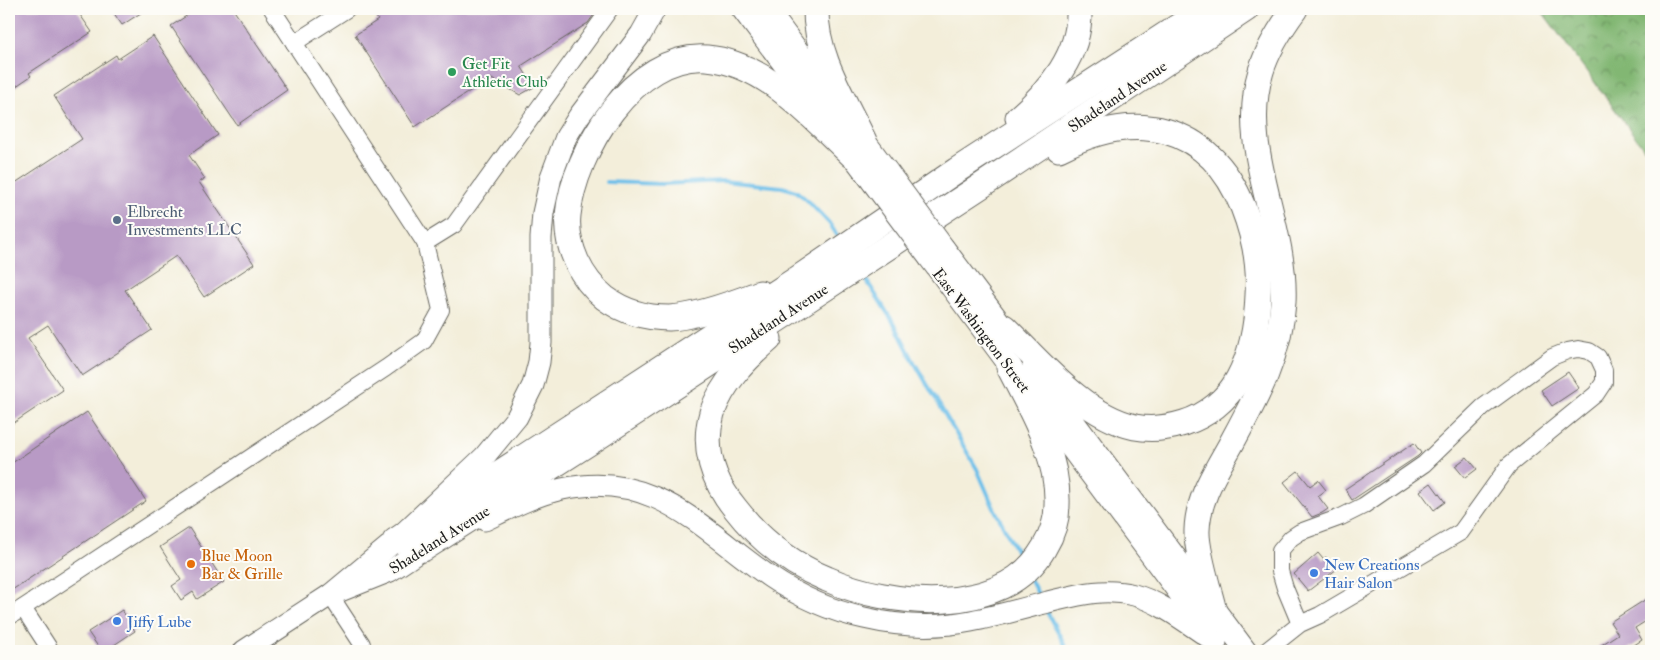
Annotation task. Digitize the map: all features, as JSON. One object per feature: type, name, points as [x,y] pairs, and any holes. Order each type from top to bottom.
[{"type":"highway","points":[[816,9],[816,20],[827,62],[858,148]]},
{"type":"highway","points":[[957,170],[1031,106],[1053,81],[1073,50],[1079,21],[1079,9]]},
{"type":"highway","name":"Shadeland Avenue","points":[[423,549],[603,434],[806,287],[957,170],[1205,9]]},
{"type":"highway","name":"Shadeland Avenue","points":[[395,540],[806,287],[984,184],[1246,9]]},
{"type":"highway","points":[[1213,607],[1197,531],[1200,507],[1208,484],[1257,396],[1267,374],[1275,351],[1280,327],[1283,302],[1282,266],[1254,137],[1254,107],[1258,83],[1267,54],[1295,9]]},
{"type":"highway","points":[[806,287],[669,318],[640,315],[612,303],[598,292],[584,276],[571,248],[568,215],[574,186],[583,160],[604,123],[618,104],[633,89],[650,74],[666,66],[695,58],[707,58],[732,63],[757,74],[858,148]]},
{"type":"highway","points":[[984,184],[1090,135],[1128,128],[1161,130],[1178,135],[1196,145],[1216,162],[1228,178],[1247,216],[1257,260],[1259,290],[1257,320],[1242,372],[1230,392],[1219,403],[1205,414],[1180,424],[1164,428],[1141,428],[1105,415],[1065,386],[1004,327]]},
{"type":"highway","points":[[806,287],[722,392],[712,414],[708,438],[710,459],[717,482],[725,495],[759,535],[800,565],[844,586],[870,593],[909,599],[933,600],[969,596],[991,591],[1010,582],[1024,572],[1041,554],[1050,538],[1055,520],[1057,506],[1055,480],[1051,460],[1040,430],[1009,366]]},
{"type":"main road","points":[[395,540],[484,457],[505,433],[526,402],[537,373],[541,343],[541,238],[543,213],[551,177],[566,137],[579,116],[645,29],[655,9]]},
{"type":"main road","name":"East Washington Street","points":[[742,9],[881,178],[937,254],[1009,366],[1220,647]]},
{"type":"main road","name":"East Washington Street","points":[[767,9],[858,148]]},
{"type":"main road","name":"East Washington Street","points":[[937,254],[1004,327],[1246,651]]},
{"type":"main road","points":[[423,549],[518,504],[552,492],[582,486],[620,487],[649,494],[672,504],[786,587],[830,608],[860,617],[908,625],[956,624],[1084,593],[1114,592],[1133,595],[1154,603],[1220,647]]},
{"type":"main road","name":"Shadeland Avenue","points":[[330,595],[395,540]]},
{"type":"main road","name":"Shadeland Avenue","points":[[330,595],[390,571],[423,549]]},
{"type":"main road","points":[[244,651],[330,595]]},
{"type":"lane","points":[[9,617],[424,341],[441,310],[425,243],[272,9]]},
{"type":"lane","points":[[294,43],[347,9]]},
{"type":"lane","points":[[425,243],[454,225],[610,9]]},
{"type":"lane","points":[[1276,648],[1300,624],[1320,616],[1461,532],[1509,465],[1596,394],[1604,382],[1604,370],[1598,358],[1589,351],[1578,348],[1552,357],[1483,407],[1424,464],[1363,506],[1300,532],[1291,538],[1280,551],[1280,571],[1284,588],[1300,624]]},
{"type":"lane","points":[[330,595],[362,644]]},
{"type":"lane","points":[[22,608],[50,651]]},
{"type":"green space","points":[[1540,9],[1601,9],[1602,15],[1612,21],[1624,9],[1651,9],[1651,158]]},
{"type":"green space","points":[[1601,9],[1624,9],[1612,21],[1602,15]]},
{"type":"building","points":[[9,9],[76,9],[92,32],[29,73],[31,76],[9,91]]},
{"type":"building","points":[[111,9],[147,9],[122,25]]},
{"type":"building","points":[[197,9],[233,9],[287,90],[237,125],[171,26]]},
{"type":"building","name":"Get Fit Athletic Club","points":[[371,9],[598,9],[588,23],[521,66],[534,87],[520,95],[490,78],[415,127],[355,35],[378,20]]},
{"type":"building","name":"Elbrecht Investments LLC","points":[[153,36],[218,135],[189,155],[205,179],[199,182],[254,264],[204,297],[176,256],[125,290],[152,330],[82,376],[48,325],[28,338],[63,390],[9,426],[9,187],[82,139],[54,96],[116,55],[118,59]]},
{"type":"building","points":[[1568,372],[1579,388],[1552,406],[1541,390]]},
{"type":"building","points":[[87,412],[146,501],[9,592],[9,465]]},
{"type":"building","points":[[1414,443],[1421,453],[1418,456],[1352,500],[1345,489]]},
{"type":"building","points":[[1467,457],[1477,469],[1465,478],[1455,466]]},
{"type":"building","points":[[1298,471],[1310,486],[1318,480],[1326,490],[1318,496],[1328,509],[1312,517],[1284,482]]},
{"type":"building","points":[[1431,483],[1445,502],[1434,510],[1420,491]]},
{"type":"building","name":"Blue Moon Bar & Grille","points":[[189,528],[224,582],[197,599],[193,592],[181,600],[172,586],[181,580],[160,547]]},
{"type":"building","name":"New Creations Hair Salon","points":[[1318,553],[1323,559],[1326,557],[1337,569],[1308,591],[1294,574]]},
{"type":"building","points":[[1651,596],[1651,618],[1635,628],[1642,640],[1625,651],[1592,651],[1618,634],[1610,622]]},
{"type":"building","name":"Jiffy Lube","points":[[122,610],[135,631],[105,651],[101,651],[88,632]]},
{"type":"waterway","points":[[607,182],[663,184],[723,181],[782,187],[796,191],[807,200],[829,223],[837,235]]},
{"type":"waterway","points":[[865,278],[895,325],[914,362],[977,469],[993,506],[1022,562]]},
{"type":"waterway","points":[[1030,579],[1039,596]]},
{"type":"waterway","points":[[1047,612],[1068,651]]},
{"type":"place","name":"Get Fit Athletic Club","points":[[452,72]]},
{"type":"place","name":"Elbrecht Investments LLC","points":[[117,220]]},
{"type":"place","name":"Blue Moon Bar & Grille","points":[[191,564]]},
{"type":"place","name":"New Creations Hair Salon","points":[[1314,573]]},
{"type":"place","name":"Jiffy Lube","points":[[117,621]]}]
